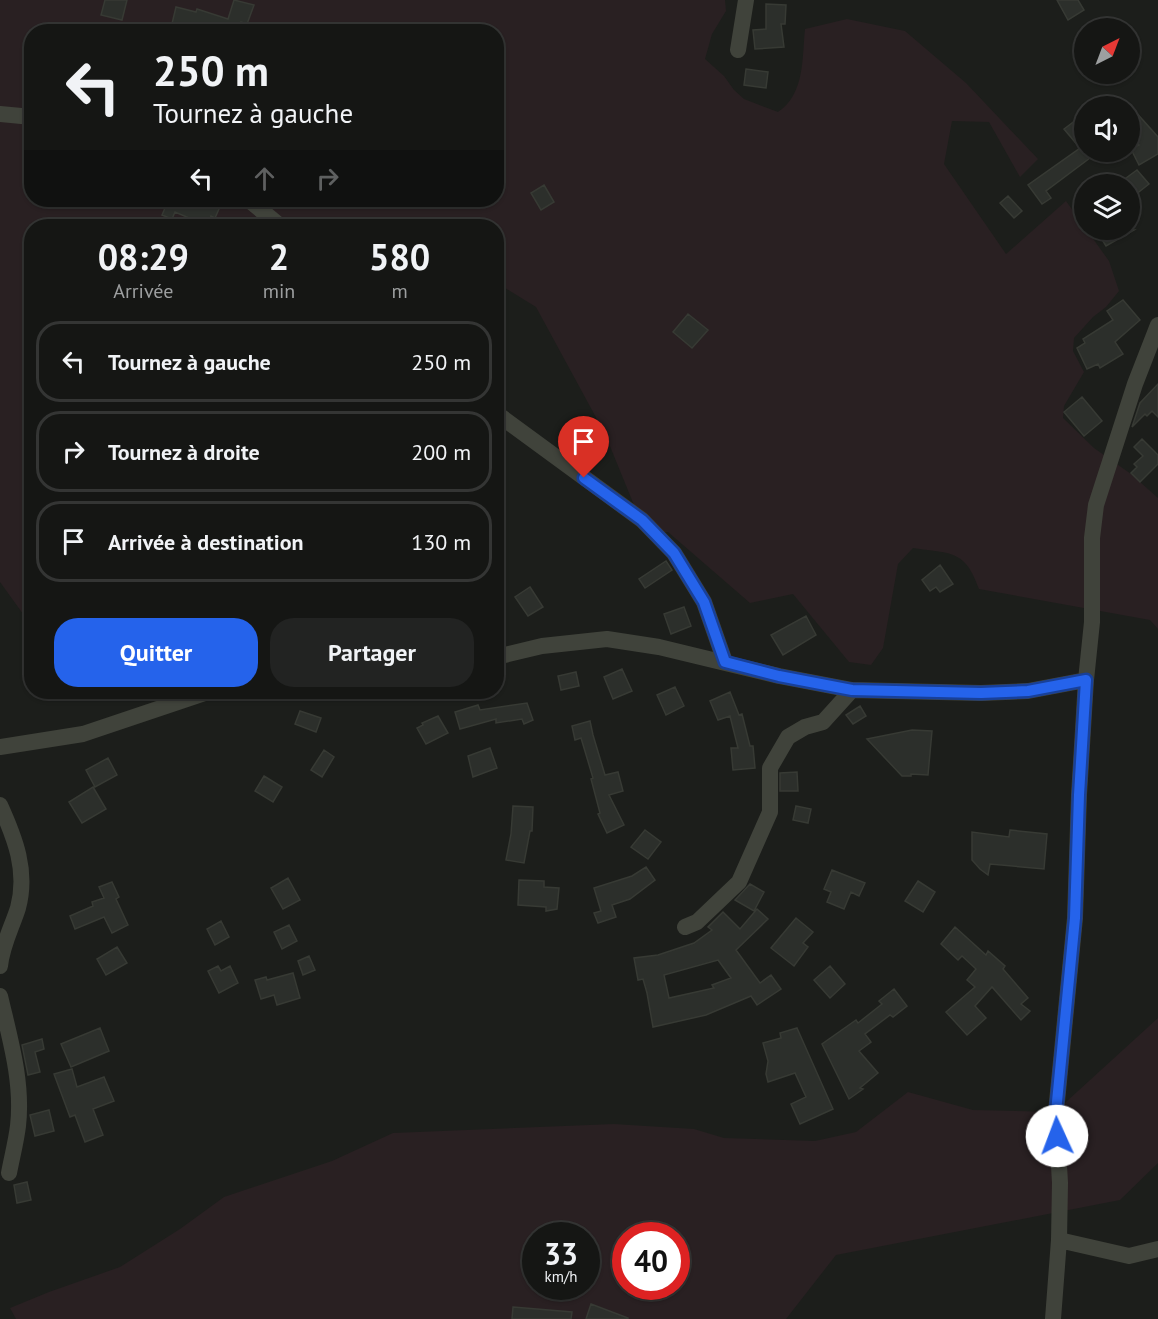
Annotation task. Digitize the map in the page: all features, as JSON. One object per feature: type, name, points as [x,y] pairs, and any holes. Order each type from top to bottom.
[{"type":"street","points":[[738,50],[746,0]]},
{"type":"street","points":[[0,114],[24,116]]},
{"type":"street","points":[[257,207],[272,219]]},
{"type":"street","points":[[1053,1319],[1059,1240],[1060,1182],[1056,1112],[1075,918],[1079,795],[1092,622],[1092,538],[1096,505],[1158,325]]},
{"type":"street","points":[[504,419],[642,520],[674,553],[704,602],[725,662]]},
{"type":"street","points":[[504,655],[542,646],[607,639],[659,647],[779,676],[852,690],[981,693],[1028,691],[1086,680]]},
{"type":"street","points":[[686,927],[697,922],[739,882],[770,812],[770,768],[788,737],[823,722],[852,690]]},
{"type":"street","points":[[0,747],[83,734],[187,699]]},
{"type":"street","points":[[0,805],[16,841],[22,872],[19,906],[0,966]]},
{"type":"street","points":[[0,996],[16,1064],[19,1098],[18,1125],[9,1173]]},
{"type":"street","points":[[1059,1240],[1129,1256],[1158,1249]]},
{"type":"shaded area","points":[[0,0],[725,0],[726,11],[712,34],[705,59],[744,99],[778,112],[793,96],[798,85],[805,29],[847,19],[905,31],[966,83],[1038,159],[1020,177],[989,122],[952,121],[944,164],[1006,254],[1066,201],[1074,212],[1074,240],[1094,240],[1109,261],[1119,291],[1074,338],[1073,351],[1084,372],[1064,406],[1063,418],[1094,448],[1131,474],[1158,498],[1158,629],[1150,620],[979,589],[974,576],[962,560],[947,553],[913,548],[898,564],[883,648],[871,665],[849,662],[793,594],[750,603],[668,532],[645,532],[605,434],[536,307],[504,287],[504,219],[24,219],[24,615],[0,582]]},
{"type":"shaded area","points":[[1158,1018],[1158,1163],[1120,1200],[836,1255],[786,1319],[16,1319],[10,1308],[120,1267],[180,1229],[224,1197],[332,1161],[393,1133],[614,1124],[694,1129],[724,1138],[815,1141],[856,1132],[908,1092],[973,1110],[1055,1112]]},
{"type":"building","points":[[105,0],[127,0],[122,20],[101,15]]},
{"type":"building","points":[[234,0],[254,5],[247,24],[241,22],[240,24],[172,24],[176,7],[196,12],[197,9],[228,19]]},
{"type":"building","points":[[1057,0],[1078,0],[1084,10],[1068,20]]},
{"type":"building","points":[[766,4],[786,5],[785,24],[781,24],[784,47],[755,49],[753,30],[766,29]]},
{"type":"building","points":[[746,69],[768,72],[766,88],[744,85]]},
{"type":"building","points":[[1140,117],[1158,137],[1158,154],[1139,165]]},
{"type":"building","points":[[1074,122],[1074,141],[1064,129]]},
{"type":"building","points":[[1074,152],[1074,162],[1085,162],[1046,191],[1051,198],[1042,204],[1028,185]]},
{"type":"building","points":[[1137,170],[1149,184],[1140,191],[1140,174],[1132,174]]},
{"type":"building","points":[[544,185],[554,202],[541,210],[531,193]]},
{"type":"building","points":[[1008,196],[1022,211],[1014,218],[1000,203]]},
{"type":"building","points":[[162,207],[220,207],[215,218],[211,216],[210,219],[192,219],[175,212],[172,219],[162,215],[165,208]]},
{"type":"building","points":[[1102,240],[1116,240],[1106,246]]},
{"type":"building","points":[[1123,300],[1140,320],[1115,342],[1123,354],[1100,368],[1098,364],[1087,369],[1077,348],[1085,343],[1083,339],[1113,320],[1107,311]]},
{"type":"building","points":[[688,314],[708,330],[692,348],[673,332]]},
{"type":"building","points":[[1158,384],[1158,417],[1152,411],[1147,416],[1145,414],[1132,427],[1140,403]]},
{"type":"building","points":[[1082,397],[1102,421],[1084,436],[1064,412]]},
{"type":"building","points":[[1142,439],[1158,455],[1158,464],[1140,482],[1131,473],[1137,467],[1134,464],[1143,456],[1134,447]]},
{"type":"building","points":[[666,561],[672,570],[645,588],[639,579]]},
{"type":"building","points":[[940,565],[953,584],[940,592],[936,587],[930,591],[922,580]]},
{"type":"building","points":[[530,587],[543,607],[528,616],[515,597]]},
{"type":"building","points":[[684,607],[691,626],[671,634],[664,614]]},
{"type":"building","points":[[806,616],[816,635],[783,655],[771,635]]},
{"type":"building","points":[[622,669],[632,691],[613,699],[604,677]]},
{"type":"building","points":[[576,672],[579,686],[561,690],[558,676]]},
{"type":"building","points":[[675,687],[684,706],[666,715],[657,695]]},
{"type":"building","points":[[730,692],[739,715],[742,714],[750,746],[753,746],[755,768],[733,770],[731,748],[738,748],[730,716],[718,720],[710,701]]},
{"type":"building","points":[[527,703],[533,720],[524,724],[522,719],[496,723],[496,719],[460,729],[455,712],[478,705],[480,710]]},
{"type":"building","points":[[860,706],[866,716],[853,724],[846,715]]},
{"type":"building","points":[[300,711],[321,718],[316,732],[295,724]]},
{"type":"building","points":[[438,716],[448,733],[426,744],[417,728],[423,725],[422,723]]},
{"type":"building","points":[[590,721],[605,775],[618,772],[623,791],[609,795],[624,825],[607,833],[598,814],[600,813],[591,779],[593,778],[581,738],[575,740],[572,726]]},
{"type":"building","points":[[912,730],[932,731],[928,775],[902,776],[867,739]]},
{"type":"building","points":[[490,748],[497,768],[473,777],[468,756]]},
{"type":"building","points":[[324,750],[334,757],[322,777],[311,770]]},
{"type":"building","points":[[108,758],[117,775],[95,787],[86,770]]},
{"type":"building","points":[[797,772],[798,791],[780,791],[780,773]]},
{"type":"building","points":[[264,776],[282,787],[273,802],[255,791]]},
{"type":"building","points":[[93,787],[106,809],[82,823],[69,802]]},
{"type":"building","points":[[513,806],[533,807],[532,831],[530,831],[524,863],[506,860]]},
{"type":"building","points":[[796,806],[811,809],[808,823],[793,820]]},
{"type":"building","points":[[645,830],[661,842],[648,859],[631,847]]},
{"type":"building","points":[[1010,830],[1047,834],[1044,869],[990,864],[988,875],[972,860],[972,832],[1009,837]]},
{"type":"building","points":[[646,867],[655,880],[630,899],[612,905],[616,917],[598,923],[594,913],[601,911],[594,888],[632,876]]},
{"type":"building","points":[[832,870],[865,883],[859,896],[851,892],[844,909],[827,902],[831,892],[824,889]]},
{"type":"building","points":[[288,878],[300,900],[283,909],[271,888]]},
{"type":"building","points":[[519,880],[544,881],[544,887],[559,888],[557,909],[546,911],[546,907],[518,905]]},
{"type":"building","points":[[918,881],[935,892],[923,912],[905,901]]},
{"type":"building","points":[[112,882],[119,897],[116,899],[128,925],[112,933],[104,917],[75,929],[70,916],[93,906],[92,902],[104,898],[99,887]]},
{"type":"building","points":[[750,884],[764,892],[754,911],[735,900]]},
{"type":"building","points":[[757,909],[768,919],[736,950],[760,983],[771,975],[781,989],[757,1005],[751,996],[706,1015],[653,1027],[647,993],[643,979],[638,980],[634,958],[658,955],[694,943],[712,930],[708,927],[723,912],[740,929]],"holes":[[[718,960],[731,978],[712,985],[714,988],[669,998],[664,975]]]},
{"type":"building","points":[[796,918],[813,932],[803,943],[808,947],[794,966],[771,948]]},
{"type":"building","points":[[221,921],[229,937],[215,945],[207,929]]},
{"type":"building","points":[[289,925],[297,941],[282,949],[274,932]]},
{"type":"building","points":[[955,927],[986,955],[988,951],[1005,966],[1003,969],[1028,998],[1021,1004],[1030,1011],[1021,1020],[992,987],[975,1006],[986,1018],[967,1035],[946,1012],[975,987],[967,980],[976,969],[962,956],[958,960],[941,944]]},
{"type":"building","points":[[117,947],[127,963],[106,975],[97,959]]},
{"type":"building","points":[[309,956],[315,970],[303,975],[298,961]]},
{"type":"building","points":[[218,966],[221,971],[230,966],[238,983],[219,993],[208,971]]},
{"type":"building","points":[[830,966],[845,984],[830,998],[814,980]]},
{"type":"building","points":[[293,973],[300,998],[277,1005],[274,995],[261,999],[255,980],[266,977],[267,980]]},
{"type":"building","points":[[894,989],[907,1006],[893,1017],[890,1015],[865,1034],[871,1042],[859,1051],[878,1073],[860,1088],[863,1089],[849,1099],[822,1044],[856,1020],[858,1023],[882,1004],[879,1001]]},
{"type":"building","points":[[100,1028],[109,1051],[71,1067],[61,1044]]},
{"type":"building","points":[[797,1028],[833,1109],[800,1124],[791,1104],[806,1097],[795,1073],[768,1082],[766,1074],[768,1061],[763,1043],[781,1038],[780,1033]]},
{"type":"building","points":[[42,1039],[44,1049],[35,1052],[40,1072],[28,1075],[22,1045]]},
{"type":"building","points":[[72,1069],[77,1087],[104,1077],[114,1101],[93,1109],[103,1135],[85,1142],[75,1115],[70,1117],[54,1074]]},
{"type":"building","points":[[49,1110],[54,1131],[35,1136],[30,1115]]},
{"type":"building","points":[[27,1182],[31,1200],[17,1203],[14,1185]]},
{"type":"building","points":[[591,1304],[628,1318],[628,1319],[586,1319]]},
{"type":"building","points":[[513,1307],[572,1312],[571,1319],[512,1319]]},
{"type":"route","points":[[584,478],[642,520],[674,553],[704,602],[725,662],[779,676],[852,690],[981,693],[1028,691],[1086,680],[1075,918],[1063,1024],[1056,1112],[1057,1136]]}]
